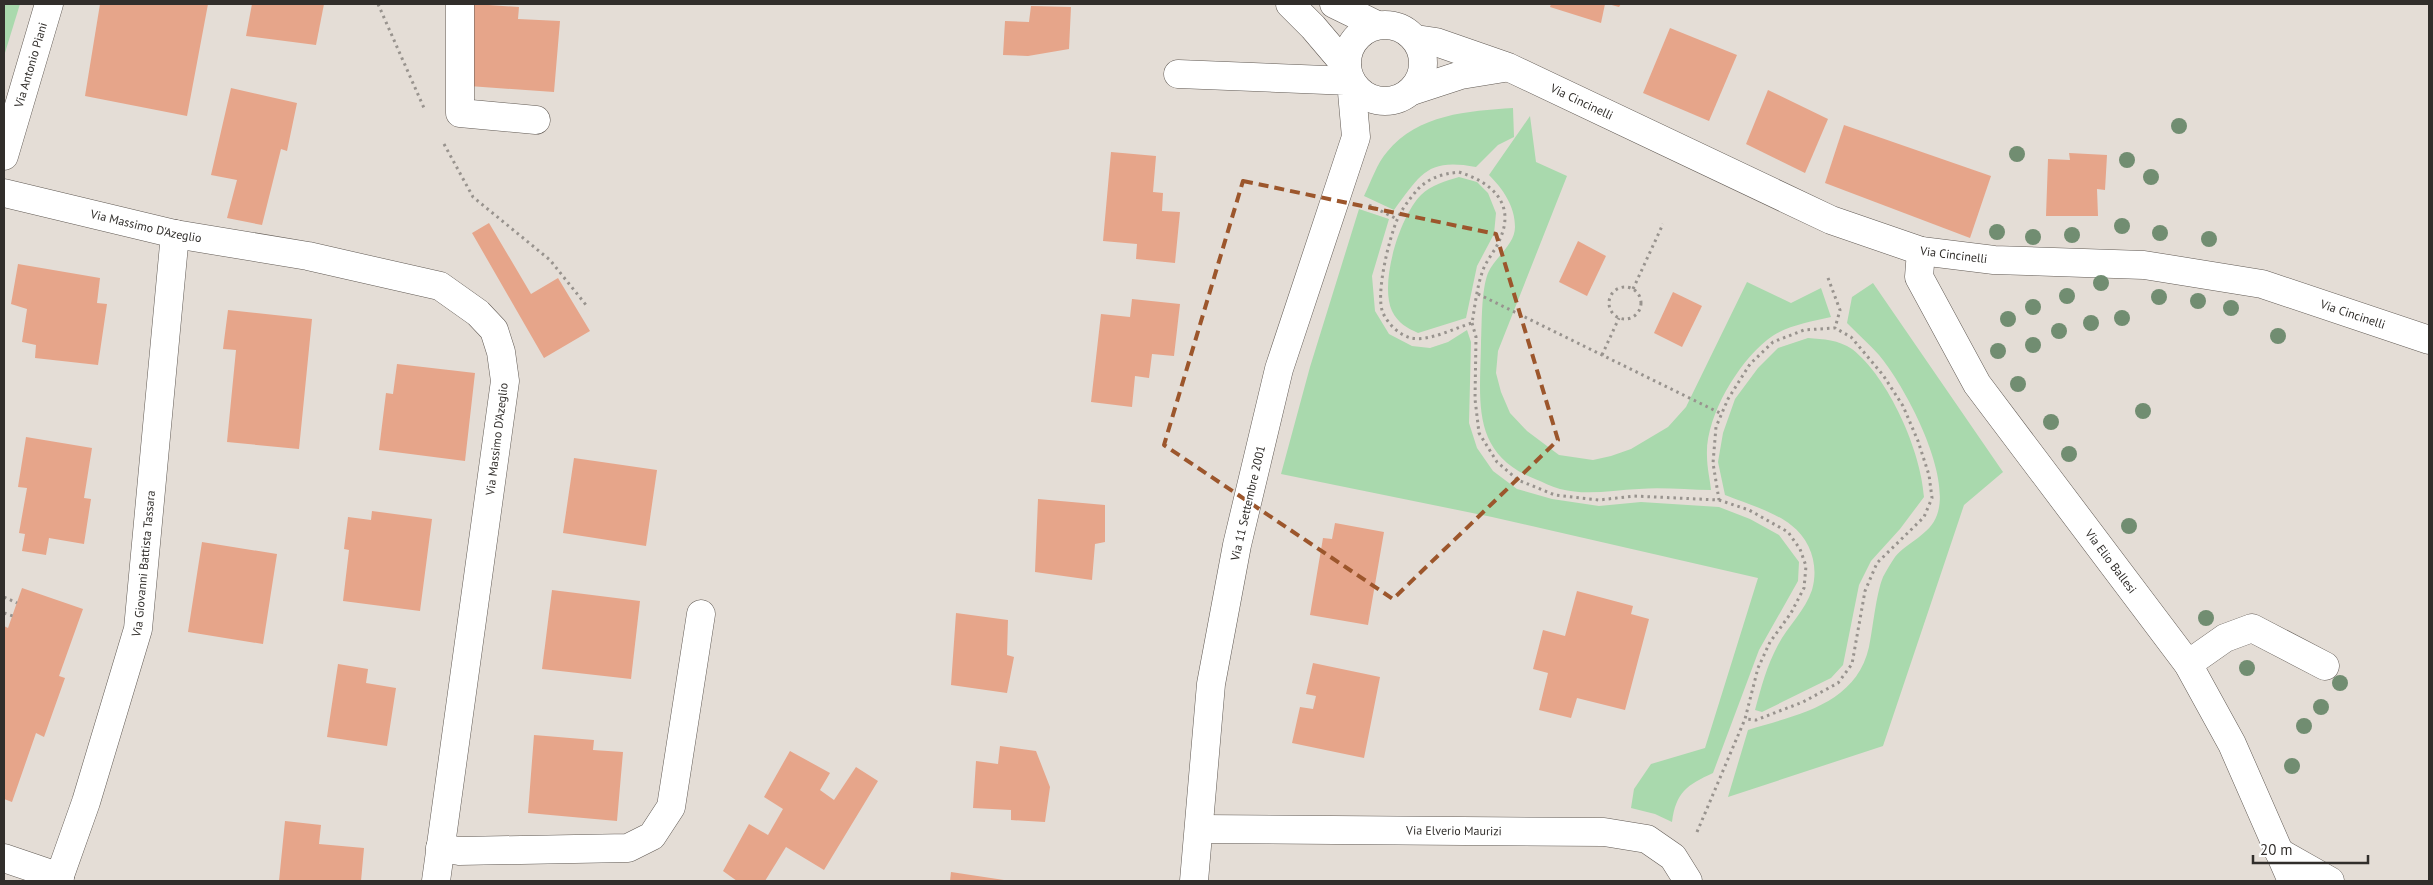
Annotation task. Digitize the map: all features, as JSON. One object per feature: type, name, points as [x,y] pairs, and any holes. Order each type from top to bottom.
[{"type":"street","name":"Via Antonio Piani","points":[[4,156],[50,4]]},
{"type":"street","points":[[460,4],[460,113],[536,120]]},
{"type":"street","points":[[1290,4],[1313,27],[1349,74],[1359,92],[1371,99],[1386,102],[1461,75],[1508,67]]},
{"type":"street","points":[[1334,4],[1377,25]]},
{"type":"street","points":[[1349,74],[1348,53],[1354,40],[1364,30],[1377,25],[1392,24],[1405,30],[1416,39],[1422,52],[1424,66],[1420,80],[1406,95]]},
{"type":"street","name":"Via Cincinelli","points":[[1416,39],[1436,42],[1508,67],[1832,220],[1921,251],[1994,260],[2144,265],[2262,284],[2429,340]]},
{"type":"street","points":[[1178,74],[1349,74]]},
{"type":"street","name":"Via 11 Settembre 2001","points":[[1349,74],[1356,137]]},
{"type":"street","name":"Via 11 Settembre 2001","points":[[1194,881],[1211,684],[1237,545],[1280,369],[1356,137],[1369,121],[1406,95]]},
{"type":"street","name":"Via Massimo D'Azeglio","points":[[4,193],[175,234],[308,256],[440,286],[478,313],[494,330],[501,352],[505,381],[436,881]]},
{"type":"street","name":"Via Giovanni Battista Tassara","points":[[59,879],[86,802],[138,629],[175,234]]},
{"type":"street","name":"Via Elio Ballesi","points":[[1921,251],[1919,276],[1977,384],[2188,664],[2232,744],[2292,881]]},
{"type":"street","points":[[440,848],[459,851],[628,848],[652,836],[671,807],[701,614]]},
{"type":"street","points":[[2188,664],[2225,638],[2252,628],[2325,666]]},
{"type":"street","name":"Via Elverio Maurizi","points":[[1199,829],[1604,832],[1647,839],[1673,858],[1688,881]]},
{"type":"street","points":[[2279,852],[2330,881]]},
{"type":"street","points":[[4,858],[59,879]]},
{"type":"path","points":[[378,4],[414,90],[428,114]]},
{"type":"path","points":[[442,139],[473,197],[550,260],[586,305]]},
{"type":"path","points":[[1472,323],[1446,330],[1429,339],[1412,338],[1397,332],[1383,313],[1381,288],[1386,258],[1397,219],[1418,189],[1436,175],[1459,172],[1478,177],[1488,184],[1500,198],[1505,218],[1501,239],[1483,269],[1472,323],[1476,337],[1475,399],[1479,433],[1497,462],[1518,480],[1555,495],[1599,500],[1634,496],[1719,500],[1749,510],[1788,532],[1800,548],[1806,566],[1804,588],[1791,613],[1770,642],[1758,668],[1745,719],[1694,840]]},
{"type":"path","points":[[1367,204],[1397,219]]},
{"type":"path","points":[[1633,289],[1664,224]]},
{"type":"path","points":[[1828,278],[1840,310],[1835,328]]},
{"type":"path","points":[[1628,287],[1633,289],[1641,301],[1638,312],[1630,318],[1619,318],[1612,312],[1609,302],[1610,296],[1617,288],[1628,287]]},
{"type":"path","points":[[1478,294],[1722,414]]},
{"type":"path","points":[[1602,355],[1619,318]]},
{"type":"path","points":[[1719,500],[1713,463],[1716,427],[1728,399],[1750,364],[1773,342],[1804,330],[1835,328],[1851,337],[1883,375],[1902,406],[1918,441],[1929,475],[1932,498],[1924,518],[1877,563],[1864,591],[1852,664],[1838,683],[1803,702],[1756,720],[1745,719]]},
{"type":"path","points":[[4,597],[17,603]]},
{"type":"path","points":[[4,613],[13,616]]},
{"type":"highlighted area","points":[[1243,181],[1496,234],[1558,440],[1393,599],[1164,445]]},
{"type":"green space","points":[[4,4],[20,4],[4,56]]},
{"type":"green space","points":[[1513,108],[1514,137],[1498,145],[1476,167],[1446,165],[1436,167],[1419,178],[1394,210],[1364,196],[1383,156],[1399,139],[1413,130],[1429,122],[1462,113]]},
{"type":"green space","points":[[1530,116],[1536,162],[1567,176],[1498,351],[1496,373],[1501,392],[1510,413],[1527,431],[1559,455],[1593,460],[1611,456],[1631,449],[1668,427],[1686,407],[1747,282],[1791,303],[1821,288],[1831,317],[1789,328],[1767,340],[1745,363],[1725,393],[1711,425],[1708,441],[1707,460],[1711,490],[1648,488],[1580,492],[1560,489],[1514,468],[1499,455],[1490,440],[1484,424],[1480,386],[1483,298],[1488,273],[1512,240],[1515,227],[1513,212],[1507,198],[1489,175]]},
{"type":"green space","points":[[1459,177],[1477,182],[1488,193],[1496,213],[1494,234],[1477,266],[1466,318],[1418,333],[1403,325],[1392,311],[1388,284],[1394,250],[1406,218],[1421,195],[1434,186]]},
{"type":"green space","points":[[1359,209],[1389,219],[1372,276],[1375,311],[1389,334],[1412,346],[1430,348],[1448,342],[1467,330],[1471,342],[1469,423],[1477,448],[1493,471],[1517,489],[1552,499],[1599,506],[1641,502],[1719,507],[1750,519],[1779,535],[1799,562],[1798,581],[1759,650],[1713,773],[1684,791],[1676,803],[1672,822],[1655,814],[1631,808],[1634,789],[1651,764],[1705,748],[1758,578],[1492,517],[1281,474],[1310,367]]},
{"type":"green space","points":[[1873,283],[2003,472],[1964,505],[1883,746],[1728,797],[1748,730],[1822,705],[1838,695],[1851,682],[1862,667],[1869,647],[1883,577],[1895,557],[1929,528],[1937,515],[1940,498],[1938,477],[1932,455],[1913,408],[1890,369],[1879,355],[1847,323],[1852,297]]},
{"type":"green space","points":[[1808,338],[1831,340],[1847,346],[1866,362],[1878,378],[1890,396],[1910,438],[1922,479],[1924,497],[1900,529],[1871,561],[1859,585],[1843,665],[1831,678],[1762,712],[1755,710],[1765,677],[1778,645],[1809,598],[1814,581],[1814,563],[1804,538],[1791,525],[1769,512],[1725,495],[1718,462],[1723,433],[1735,399],[1758,368],[1778,348]]},
{"type":"building","points":[[100,4],[208,4],[187,116],[85,96]]},
{"type":"building","points":[[252,4],[324,4],[316,45],[246,36]]},
{"type":"building","points":[[474,4],[519,7],[518,19],[560,21],[554,92],[469,86]]},
{"type":"building","points":[[1551,4],[1605,4],[1601,23],[1550,7]]},
{"type":"building","points":[[1608,4],[1621,4],[1619,7]]},
{"type":"building","points":[[1031,6],[1071,7],[1069,49],[1028,56],[1003,55],[1005,21],[1029,22]]},
{"type":"building","points":[[1670,28],[1737,55],[1709,121],[1643,93]]},
{"type":"building","points":[[231,88],[297,103],[287,151],[281,149],[262,225],[227,218],[237,180],[211,175]]},
{"type":"building","points":[[1768,90],[1828,119],[1805,173],[1746,144]]},
{"type":"building","points":[[1844,125],[1991,176],[1970,238],[1825,183]]},
{"type":"building","points":[[1111,152],[1156,156],[1153,192],[1163,193],[1162,211],[1180,212],[1175,263],[1136,259],[1137,244],[1103,241]]},
{"type":"building","points":[[2069,153],[2107,155],[2105,190],[2097,189],[2098,216],[2046,216],[2048,159],[2070,160]]},
{"type":"building","points":[[489,223],[531,294],[558,278],[590,331],[544,358],[472,233]]},
{"type":"building","points":[[1578,241],[1606,256],[1587,296],[1559,282]]},
{"type":"building","points":[[18,264],[100,278],[97,303],[107,304],[98,365],[35,358],[36,345],[22,342],[27,309],[11,304]]},
{"type":"building","points":[[1673,292],[1702,306],[1682,347],[1654,333]]},
{"type":"building","points":[[1132,299],[1180,304],[1174,356],[1152,354],[1149,378],[1135,376],[1132,407],[1091,402],[1101,314],[1130,317]]},
{"type":"building","points":[[228,310],[312,319],[299,449],[227,442],[236,350],[223,349]]},
{"type":"building","points":[[397,364],[475,373],[465,461],[379,450],[386,393],[393,394]]},
{"type":"building","points":[[26,437],[92,448],[84,498],[91,499],[84,544],[49,538],[46,555],[22,551],[25,534],[19,533],[27,488],[18,487]]},
{"type":"building","points":[[574,458],[657,470],[646,546],[563,533]]},
{"type":"building","points":[[1038,499],[1105,505],[1105,542],[1095,544],[1092,580],[1035,572]]},
{"type":"building","points":[[372,511],[432,519],[420,611],[343,601],[349,550],[344,549],[348,517],[371,520]]},
{"type":"building","points":[[1335,523],[1384,532],[1368,625],[1310,615],[1323,538],[1332,539]]},
{"type":"building","points":[[202,542],[277,554],[263,644],[188,632]]},
{"type":"building","points":[[22,588],[83,609],[59,676],[65,678],[44,737],[36,733],[12,802],[4,799],[4,626],[8,628]]},
{"type":"building","points":[[552,590],[640,601],[631,679],[542,669]]},
{"type":"building","points":[[1577,591],[1633,606],[1631,614],[1649,619],[1625,710],[1577,698],[1571,718],[1539,710],[1548,673],[1533,669],[1543,630],[1565,636]]},
{"type":"building","points":[[956,613],[1008,620],[1007,655],[1014,657],[1007,693],[951,685]]},
{"type":"building","points":[[1313,663],[1380,677],[1364,758],[1292,743],[1300,707],[1313,709],[1316,696],[1306,694]]},
{"type":"building","points":[[338,664],[368,669],[366,683],[396,688],[387,746],[327,737]]},
{"type":"building","points":[[534,735],[594,740],[593,750],[623,752],[617,821],[528,813]]},
{"type":"building","points":[[1000,746],[1036,751],[1050,787],[1045,822],[1011,820],[1011,810],[973,808],[976,761],[998,764]]},
{"type":"building","points":[[790,751],[830,773],[820,790],[834,800],[856,767],[878,781],[824,870],[786,847],[765,881],[737,881],[723,871],[749,824],[768,835],[783,809],[764,797]]},
{"type":"building","points":[[285,821],[321,825],[319,844],[364,848],[361,881],[279,881]]},
{"type":"building","points":[[951,872],[1004,880],[1004,881],[950,881]]}]
